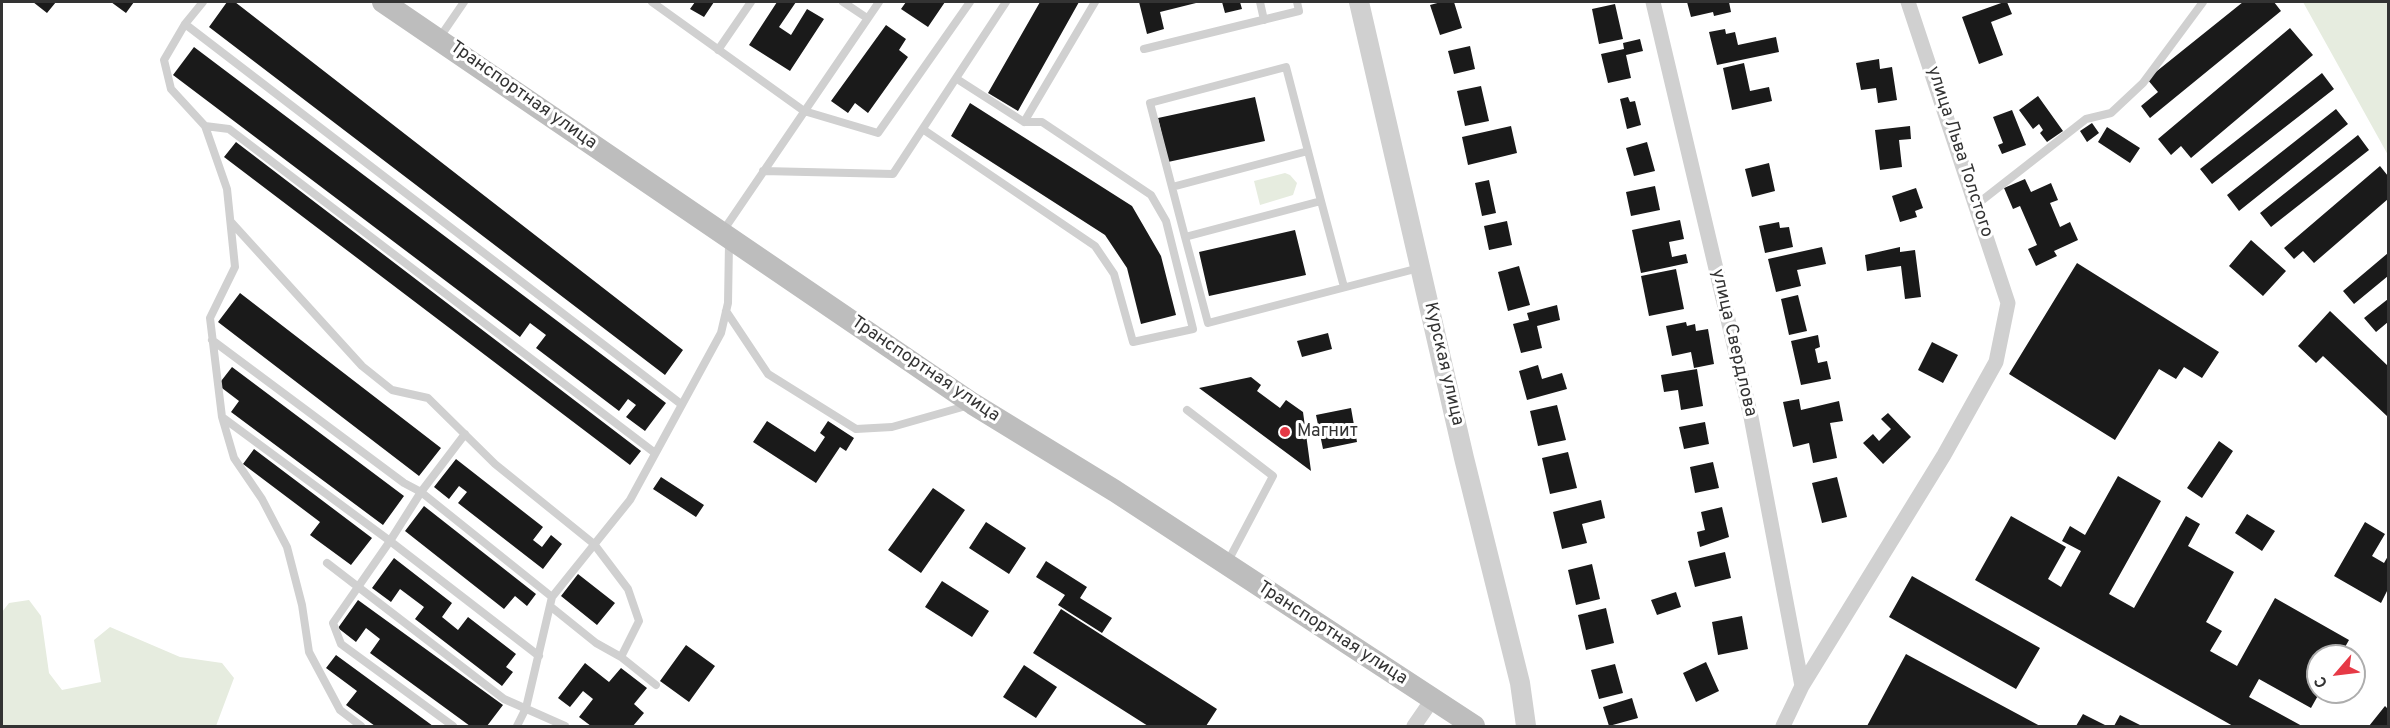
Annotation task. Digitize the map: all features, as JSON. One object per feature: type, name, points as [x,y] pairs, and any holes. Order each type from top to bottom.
[{"type":"main road","name":"Транспортная улица","points":[[383,2],[973,404],[1115,491],[1474,726]]},
{"type":"street","name":"Курская улица","points":[[1359,2],[1520,683],[1526,726]]},
{"type":"street","name":"улица Свердлова","points":[[1653,2],[1751,417],[1802,686]]},
{"type":"street","name":"улица Льва Толстого","points":[[1802,686],[1926,485],[1996,362],[2008,303],[1908,2]]},
{"type":"street","points":[[1783,726],[1802,686]]},
{"type":"street","points":[[1414,726],[1432,700]]},
{"type":"lane","points":[[203,2],[185,24],[164,60],[171,89],[205,126],[227,189],[235,267],[210,318],[222,417],[234,458],[262,498],[287,547],[302,605],[309,652],[340,710],[361,726]]},
{"type":"lane","points":[[440,39],[464,2]]},
{"type":"lane","points":[[652,2],[804,111],[878,133],[970,2]]},
{"type":"lane","points":[[718,50],[751,2]]},
{"type":"lane","points":[[843,2],[867,18]]},
{"type":"lane","points":[[517,726],[526,708],[552,597],[630,500],[721,333],[726,311],[725,236],[763,171],[879,2]]},
{"type":"lane","points":[[763,171],[893,174],[1006,2]]},
{"type":"lane","points":[[1024,122],[1095,2]]},
{"type":"lane","points":[[1260,2],[1264,20]]},
{"type":"lane","points":[[1144,49],[1299,11],[1297,2]]},
{"type":"lane","points":[[1976,205],[2086,119],[2111,113],[2143,83],[2203,2]]},
{"type":"lane","points":[[185,24],[681,404]]},
{"type":"lane","points":[[1344,287],[1286,67],[1150,103],[1208,323],[1421,267]]},
{"type":"lane","points":[[924,130],[1095,246],[1114,274],[1133,342],[1193,329],[1166,220],[1151,195],[1042,122],[1024,122],[957,79]]},
{"type":"lane","points":[[205,126],[229,129],[655,453]]},
{"type":"lane","points":[[1172,187],[1308,151]]},
{"type":"lane","points":[[1185,237],[1321,201]]},
{"type":"lane","points":[[231,222],[362,366],[392,390],[429,398],[495,464],[594,544],[628,589],[639,621],[621,657]]},
{"type":"lane","points":[[726,311],[768,374],[856,429],[892,427],[973,404]]},
{"type":"lane","points":[[212,340],[404,483],[421,492],[552,597]]},
{"type":"lane","points":[[1187,410],[1273,476],[1226,564]]},
{"type":"lane","points":[[222,417],[390,541],[539,656]]},
{"type":"lane","points":[[453,726],[341,644],[333,623],[421,492],[465,434]]},
{"type":"lane","points":[[327,563],[504,699],[565,726]]},
{"type":"lane","points":[[550,606],[596,643],[621,657],[656,685]]},
{"type":"shaded area","points":[[2303,2],[2388,2],[2388,155]]},
{"type":"shaded area","points":[[1285,173],[1297,183],[1293,195],[1260,205],[1254,181]]},
{"type":"shaded area","points":[[29,600],[41,616],[49,673],[62,690],[101,682],[94,640],[110,627],[180,657],[222,663],[234,678],[216,726],[2,726],[2,612],[9,603]]},
{"type":"building","points":[[33,2],[56,2],[47,13]]},
{"type":"building","points":[[111,2],[134,2],[126,13]]},
{"type":"building","points":[[227,2],[235,2],[683,350],[665,375],[209,27]]},
{"type":"building","points":[[695,2],[714,2],[704,17],[690,9]]},
{"type":"building","points":[[777,2],[796,2],[779,27],[791,35],[807,9],[824,19],[790,71],[749,45]]},
{"type":"building","points":[[906,2],[945,2],[928,27],[901,9]]},
{"type":"building","points":[[1040,2],[1079,2],[1018,111],[988,93]]},
{"type":"building","points":[[1139,2],[1200,2],[1160,12],[1164,29],[1147,34]]},
{"type":"building","points":[[1222,2],[1240,2],[1242,9],[1225,13]]},
{"type":"building","points":[[1454,2],[1462,28],[1440,35],[1430,5]]},
{"type":"building","points":[[1687,2],[1729,2],[1731,12],[1714,16],[1713,12],[1691,17]]},
{"type":"building","points":[[2007,2],[2012,14],[1991,22],[2003,55],[1979,64],[1962,17]]},
{"type":"building","points":[[2243,2],[2274,2],[2281,11],[2150,118],[2141,106],[2158,92],[2147,79]]},
{"type":"building","points":[[1615,4],[1623,39],[1599,44],[1592,9]]},
{"type":"building","points":[[886,25],[906,39],[899,50],[908,57],[868,113],[855,103],[848,113],[831,101]]},
{"type":"building","points":[[2290,28],[2313,55],[2191,158],[2181,146],[2171,155],[2158,139]]},
{"type":"building","points":[[1725,29],[1726,34],[1735,32],[1738,45],[1776,37],[1779,52],[1717,65],[1709,32]]},
{"type":"building","points":[[1640,39],[1643,51],[1626,55],[1631,78],[1608,83],[1601,54],[1624,49],[1623,43]]},
{"type":"building","points":[[1470,46],[1475,69],[1454,74],[1448,51]]},
{"type":"building","points":[[194,47],[666,403],[645,431],[626,417],[636,405],[628,399],[619,411],[536,348],[546,335],[530,323],[520,337],[173,75]]},
{"type":"building","points":[[1879,59],[1880,69],[1892,67],[1897,100],[1878,103],[1876,88],[1861,90],[1856,63]]},
{"type":"building","points":[[1744,63],[1750,91],[1769,87],[1772,101],[1732,110],[1723,68]]},
{"type":"building","points":[[2322,73],[2334,89],[2212,184],[2200,169]]},
{"type":"building","points":[[1481,86],[1489,121],[1465,126],[1457,91]]},
{"type":"building","points":[[2038,96],[2063,131],[2047,142],[2040,133],[2043,130],[2039,124],[2033,129],[2019,110]]},
{"type":"building","points":[[1255,97],[1265,141],[1168,162],[1158,118]]},
{"type":"building","points":[[1628,97],[1630,102],[1635,101],[1641,125],[1627,129],[1620,99]]},
{"type":"building","points":[[970,103],[1132,206],[1161,256],[1176,315],[1141,324],[1127,268],[1105,235],[951,136]]},
{"type":"building","points":[[2336,109],[2348,124],[2239,211],[2227,195]]},
{"type":"building","points":[[2012,110],[2026,145],[2002,154],[1998,145],[2003,143],[1993,117]]},
{"type":"building","points":[[2092,123],[2099,133],[2087,142],[2080,131]]},
{"type":"building","points":[[1511,126],[1517,153],[1468,165],[1462,137]]},
{"type":"building","points":[[1910,126],[1911,139],[1899,140],[1902,167],[1880,170],[1875,130]]},
{"type":"building","points":[[2107,127],[2140,148],[2130,163],[2098,142]]},
{"type":"building","points":[[2358,135],[2369,150],[2271,227],[2260,213]]},
{"type":"building","points":[[236,142],[641,451],[630,465],[224,157]]},
{"type":"building","points":[[1647,142],[1655,171],[1634,176],[1626,148]]},
{"type":"building","points":[[1769,163],[1775,191],[1752,197],[1745,169]]},
{"type":"building","points":[[2380,166],[2388,176],[2388,199],[2314,263],[2303,251],[2294,259],[2284,248]]},
{"type":"building","points":[[2025,179],[2031,192],[2051,183],[2058,200],[2050,203],[2060,227],[2070,222],[2078,240],[2054,251],[2057,256],[2036,266],[2028,249],[2037,245],[2020,206],[2013,209],[2004,188]]},
{"type":"building","points":[[1489,180],[1496,213],[1482,216],[1475,183]]},
{"type":"building","points":[[1655,186],[1660,210],[1631,216],[1626,192]]},
{"type":"building","points":[[1916,188],[1923,208],[1915,211],[1917,217],[1900,222],[1892,196]]},
{"type":"building","points":[[1680,220],[1684,239],[1669,242],[1672,257],[1686,254],[1688,263],[1641,273],[1632,230]]},
{"type":"building","points":[[1507,221],[1512,245],[1489,250],[1484,226]]},
{"type":"building","points":[[1779,222],[1780,228],[1789,227],[1793,247],[1765,253],[1759,226]]},
{"type":"building","points":[[1295,230],[1306,275],[1209,296],[1199,252]]},
{"type":"building","points":[[2251,240],[2286,271],[2263,296],[2229,266]]},
{"type":"building","points":[[1822,247],[1826,264],[1797,270],[1801,286],[1776,292],[1768,259]]},
{"type":"building","points":[[1900,247],[1900,252],[1915,250],[1921,297],[1905,299],[1901,266],[1867,271],[1865,255]]},
{"type":"building","points":[[2388,253],[2388,276],[2354,304],[2343,291]]},
{"type":"building","points":[[2077,263],[2219,352],[2202,378],[2184,367],[2176,379],[2159,369],[2115,440],[2009,374]]},
{"type":"building","points":[[1519,266],[1530,305],[1508,311],[1498,272]]},
{"type":"building","points":[[1676,269],[1684,309],[1649,316],[1641,276]]},
{"type":"building","points":[[240,293],[441,448],[419,476],[218,322]]},
{"type":"building","points":[[1798,295],[1807,331],[1789,335],[1781,299]]},
{"type":"building","points":[[2388,299],[2388,322],[2376,332],[2364,318]]},
{"type":"building","points":[[1557,305],[1560,320],[1537,326],[1542,348],[1521,353],[1513,324],[1529,320],[1527,313]]},
{"type":"building","points":[[2330,311],[2388,366],[2388,417],[2323,356],[2316,363],[2298,346]]},
{"type":"building","points":[[1686,322],[1687,326],[1695,324],[1696,331],[1708,329],[1714,364],[1694,368],[1691,352],[1672,356],[1666,326]]},
{"type":"building","points":[[1328,333],[1332,349],[1302,357],[1297,341]]},
{"type":"building","points":[[1818,335],[1820,347],[1815,349],[1818,363],[1827,361],[1831,379],[1801,385],[1791,341]]},
{"type":"building","points":[[1932,342],[1958,355],[1943,383],[1918,370]]},
{"type":"building","points":[[1538,365],[1542,379],[1562,373],[1567,389],[1527,400],[1519,371]]},
{"type":"building","points":[[232,367],[404,496],[383,525],[231,412],[239,401],[218,385]]},
{"type":"building","points":[[1697,369],[1703,406],[1681,410],[1678,390],[1664,392],[1661,375]]},
{"type":"building","points":[[1251,377],[1261,385],[1257,391],[1280,408],[1286,400],[1303,412],[1311,471],[1199,388]]},
{"type":"building","points":[[1799,399],[1801,410],[1839,401],[1843,421],[1830,423],[1837,458],[1813,463],[1809,443],[1793,447],[1783,402]]},
{"type":"building","points":[[1557,405],[1566,440],[1538,446],[1530,411]]},
{"type":"building","points":[[1351,408],[1357,442],[1323,449],[1316,415]]},
{"type":"building","points":[[1888,413],[1911,437],[1883,464],[1863,443],[1873,434],[1879,441],[1891,429],[1881,419]]},
{"type":"building","points":[[767,421],[815,452],[825,437],[820,433],[828,421],[854,438],[846,451],[840,447],[816,483],[753,442]]},
{"type":"building","points":[[1705,422],[1709,444],[1684,449],[1679,427]]},
{"type":"building","points":[[2219,441],[2233,451],[2202,498],[2187,488]]},
{"type":"building","points":[[254,449],[372,538],[351,565],[310,535],[320,522],[243,464]]},
{"type":"building","points":[[1568,452],[1577,488],[1550,494],[1542,458]]},
{"type":"building","points":[[456,459],[543,527],[533,540],[542,547],[551,535],[562,544],[543,569],[458,503],[467,492],[459,486],[449,499],[434,487]]},
{"type":"building","points":[[1713,462],[1719,488],[1695,493],[1690,467]]},
{"type":"building","points":[[2118,476],[2161,501],[2109,594],[2134,608],[2186,516],[2200,524],[2188,546],[2234,572],[2206,622],[2222,631],[2210,651],[2237,666],[2275,598],[2349,640],[2347,644],[2306,644],[2306,704],[2313,704],[2311,708],[2259,679],[2249,697],[2302,726],[2233,726],[1975,580],[2011,516],[2066,547],[2048,579],[2061,587],[2081,551],[2062,541],[2070,526],[2085,535]]},
{"type":"building","points":[[661,477],[704,505],[696,517],[653,489]]},
{"type":"building","points":[[1837,477],[1847,517],[1822,523],[1812,483]]},
{"type":"building","points":[[933,488],[965,510],[921,573],[888,550]]},
{"type":"building","points":[[1601,500],[1605,518],[1582,524],[1587,543],[1562,549],[1553,512]]},
{"type":"building","points":[[424,506],[536,594],[527,606],[515,596],[504,609],[405,531]]},
{"type":"building","points":[[1722,507],[1729,537],[1700,547],[1697,532],[1705,530],[1701,512]]},
{"type":"building","points":[[2247,514],[2275,531],[2262,551],[2235,533]]},
{"type":"building","points":[[986,522],[1026,548],[1009,574],[969,548]]},
{"type":"building","points":[[2365,522],[2385,534],[2372,556],[2384,563],[2388,556],[2388,589],[2381,603],[2334,576]]},
{"type":"building","points":[[1725,552],[1731,578],[1695,587],[1688,561]]},
{"type":"building","points":[[394,558],[452,603],[442,617],[458,630],[468,617],[516,654],[506,667],[513,672],[502,686],[415,619],[424,607],[400,589],[391,602],[372,588]]},
{"type":"building","points":[[1046,561],[1087,587],[1080,598],[1112,618],[1102,633],[1058,605],[1065,595],[1036,577]]},
{"type":"building","points":[[1592,564],[1600,599],[1576,605],[1568,570]]},
{"type":"building","points":[[578,574],[615,603],[597,625],[561,596]]},
{"type":"building","points":[[1912,576],[2040,648],[2016,689],[1889,617]]},
{"type":"building","points":[[942,581],[989,611],[972,637],[925,607]]},
{"type":"building","points":[[1676,592],[1681,607],[1657,615],[1651,600]]},
{"type":"building","points":[[358,600],[503,705],[487,726],[470,726],[370,653],[380,639],[366,628],[356,642],[338,628]]},
{"type":"building","points":[[1606,608],[1614,643],[1586,650],[1578,615]]},
{"type":"building","points":[[1061,609],[1217,709],[1206,726],[1148,726],[1033,653]]},
{"type":"building","points":[[1742,616],[1748,649],[1718,655],[1712,622]]},
{"type":"building","points":[[686,645],[715,666],[689,702],[660,681]]},
{"type":"building","points":[[1906,654],[2040,726],[1867,726]]},
{"type":"building","points":[[336,655],[433,726],[375,726],[346,705],[357,691],[326,668]]},
{"type":"building","points":[[1706,662],[1719,691],[1696,702],[1683,673]]},
{"type":"building","points":[[585,663],[609,682],[621,668],[647,688],[634,704],[644,713],[633,726],[591,726],[579,717],[593,699],[583,691],[570,707],[558,698]]},
{"type":"building","points":[[1615,664],[1623,693],[1599,699],[1591,670]]},
{"type":"building","points":[[1024,665],[1057,687],[1036,718],[1003,697]]},
{"type":"building","points":[[1632,698],[1638,718],[1609,726],[1603,707]]},
{"type":"building","points":[[2385,706],[2388,709],[2388,726],[2369,726]]},
{"type":"building","points":[[2083,714],[2107,726],[2076,726]]},
{"type":"building","points":[[2120,715],[2142,726],[2114,726]]},
{"type":"place","name":"Магнит","points":[[1285,432]]}]
